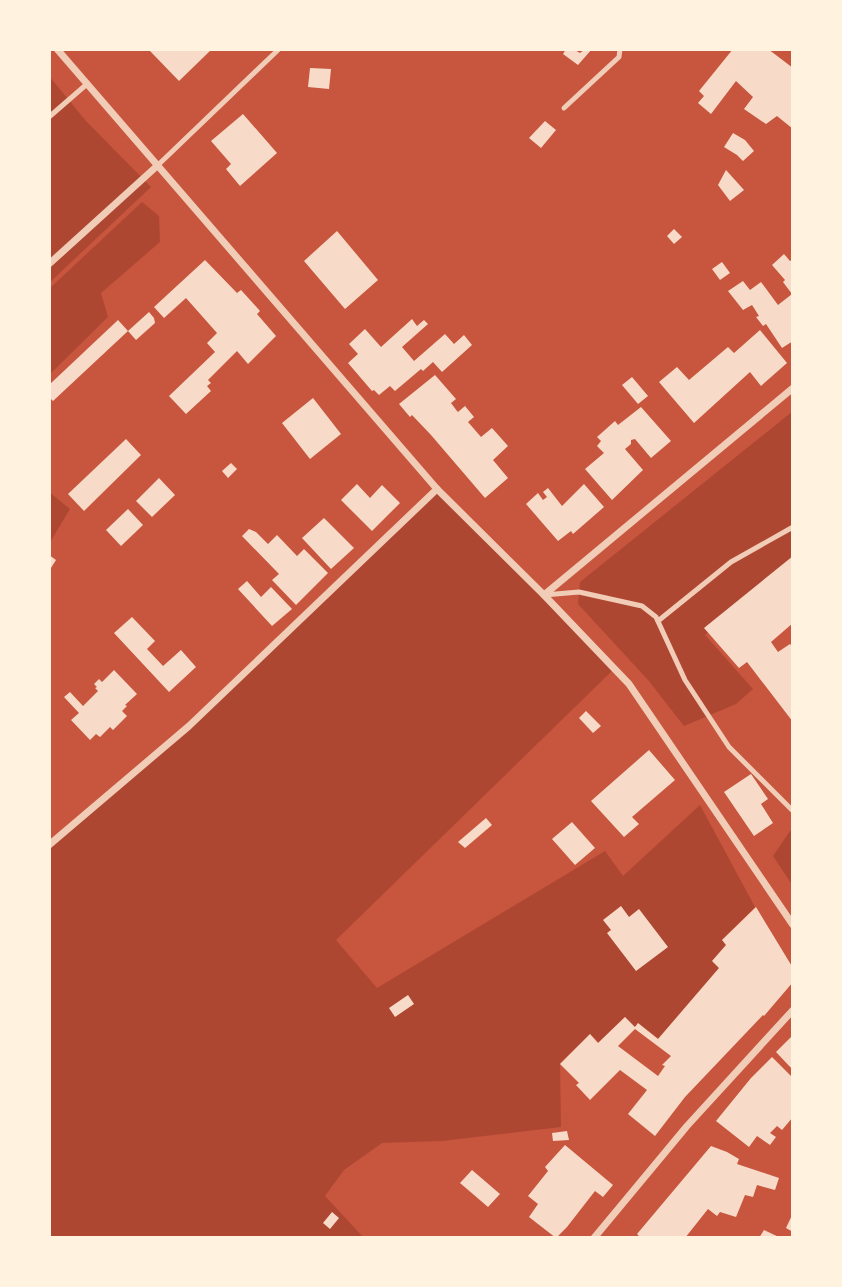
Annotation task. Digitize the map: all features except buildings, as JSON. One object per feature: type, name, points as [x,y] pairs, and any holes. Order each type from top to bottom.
[{"type":"street","points":[[57,49],[437,489],[629,684],[793,925]]},
{"type":"street","points":[[49,264],[157,166]]},
{"type":"street","points":[[544,596],[793,388]]},
{"type":"street","points":[[49,845],[189,726],[437,489]]},
{"type":"street","points":[[594,1238],[687,1126],[793,1010]]},
{"type":"lane","points":[[157,166],[279,49]]},
{"type":"lane","points":[[564,108],[619,57],[620,49]]},
{"type":"lane","points":[[49,117],[87,84]]},
{"type":"lane","points":[[658,621],[731,562],[793,527]]},
{"type":"lane","points":[[544,596],[579,592],[642,606],[656,617],[685,680],[729,747],[793,811]]},
{"type":"shaded area","points":[[49,76],[86,121],[151,187],[49,283]]},
{"type":"shaded area","points":[[142,202],[159,216],[160,242],[101,293],[108,317],[49,375],[49,289]]},
{"type":"shaded area","points":[[793,411],[793,556],[705,635],[753,689],[736,704],[684,726],[648,680],[578,604],[580,582]]},
{"type":"shaded area","points":[[437,489],[614,669],[336,940],[377,988],[605,851],[623,876],[700,805],[755,907],[722,940],[726,945],[713,961],[719,968],[659,1039],[638,1023],[634,1028],[625,1017],[599,1042],[590,1034],[560,1063],[561,1127],[442,1141],[382,1143],[344,1170],[325,1196],[364,1238],[49,1238],[49,845],[189,726]]},
{"type":"shaded area","points":[[49,492],[70,509],[49,544]]},
{"type":"shaded area","points":[[793,830],[793,886],[773,856]]}]
